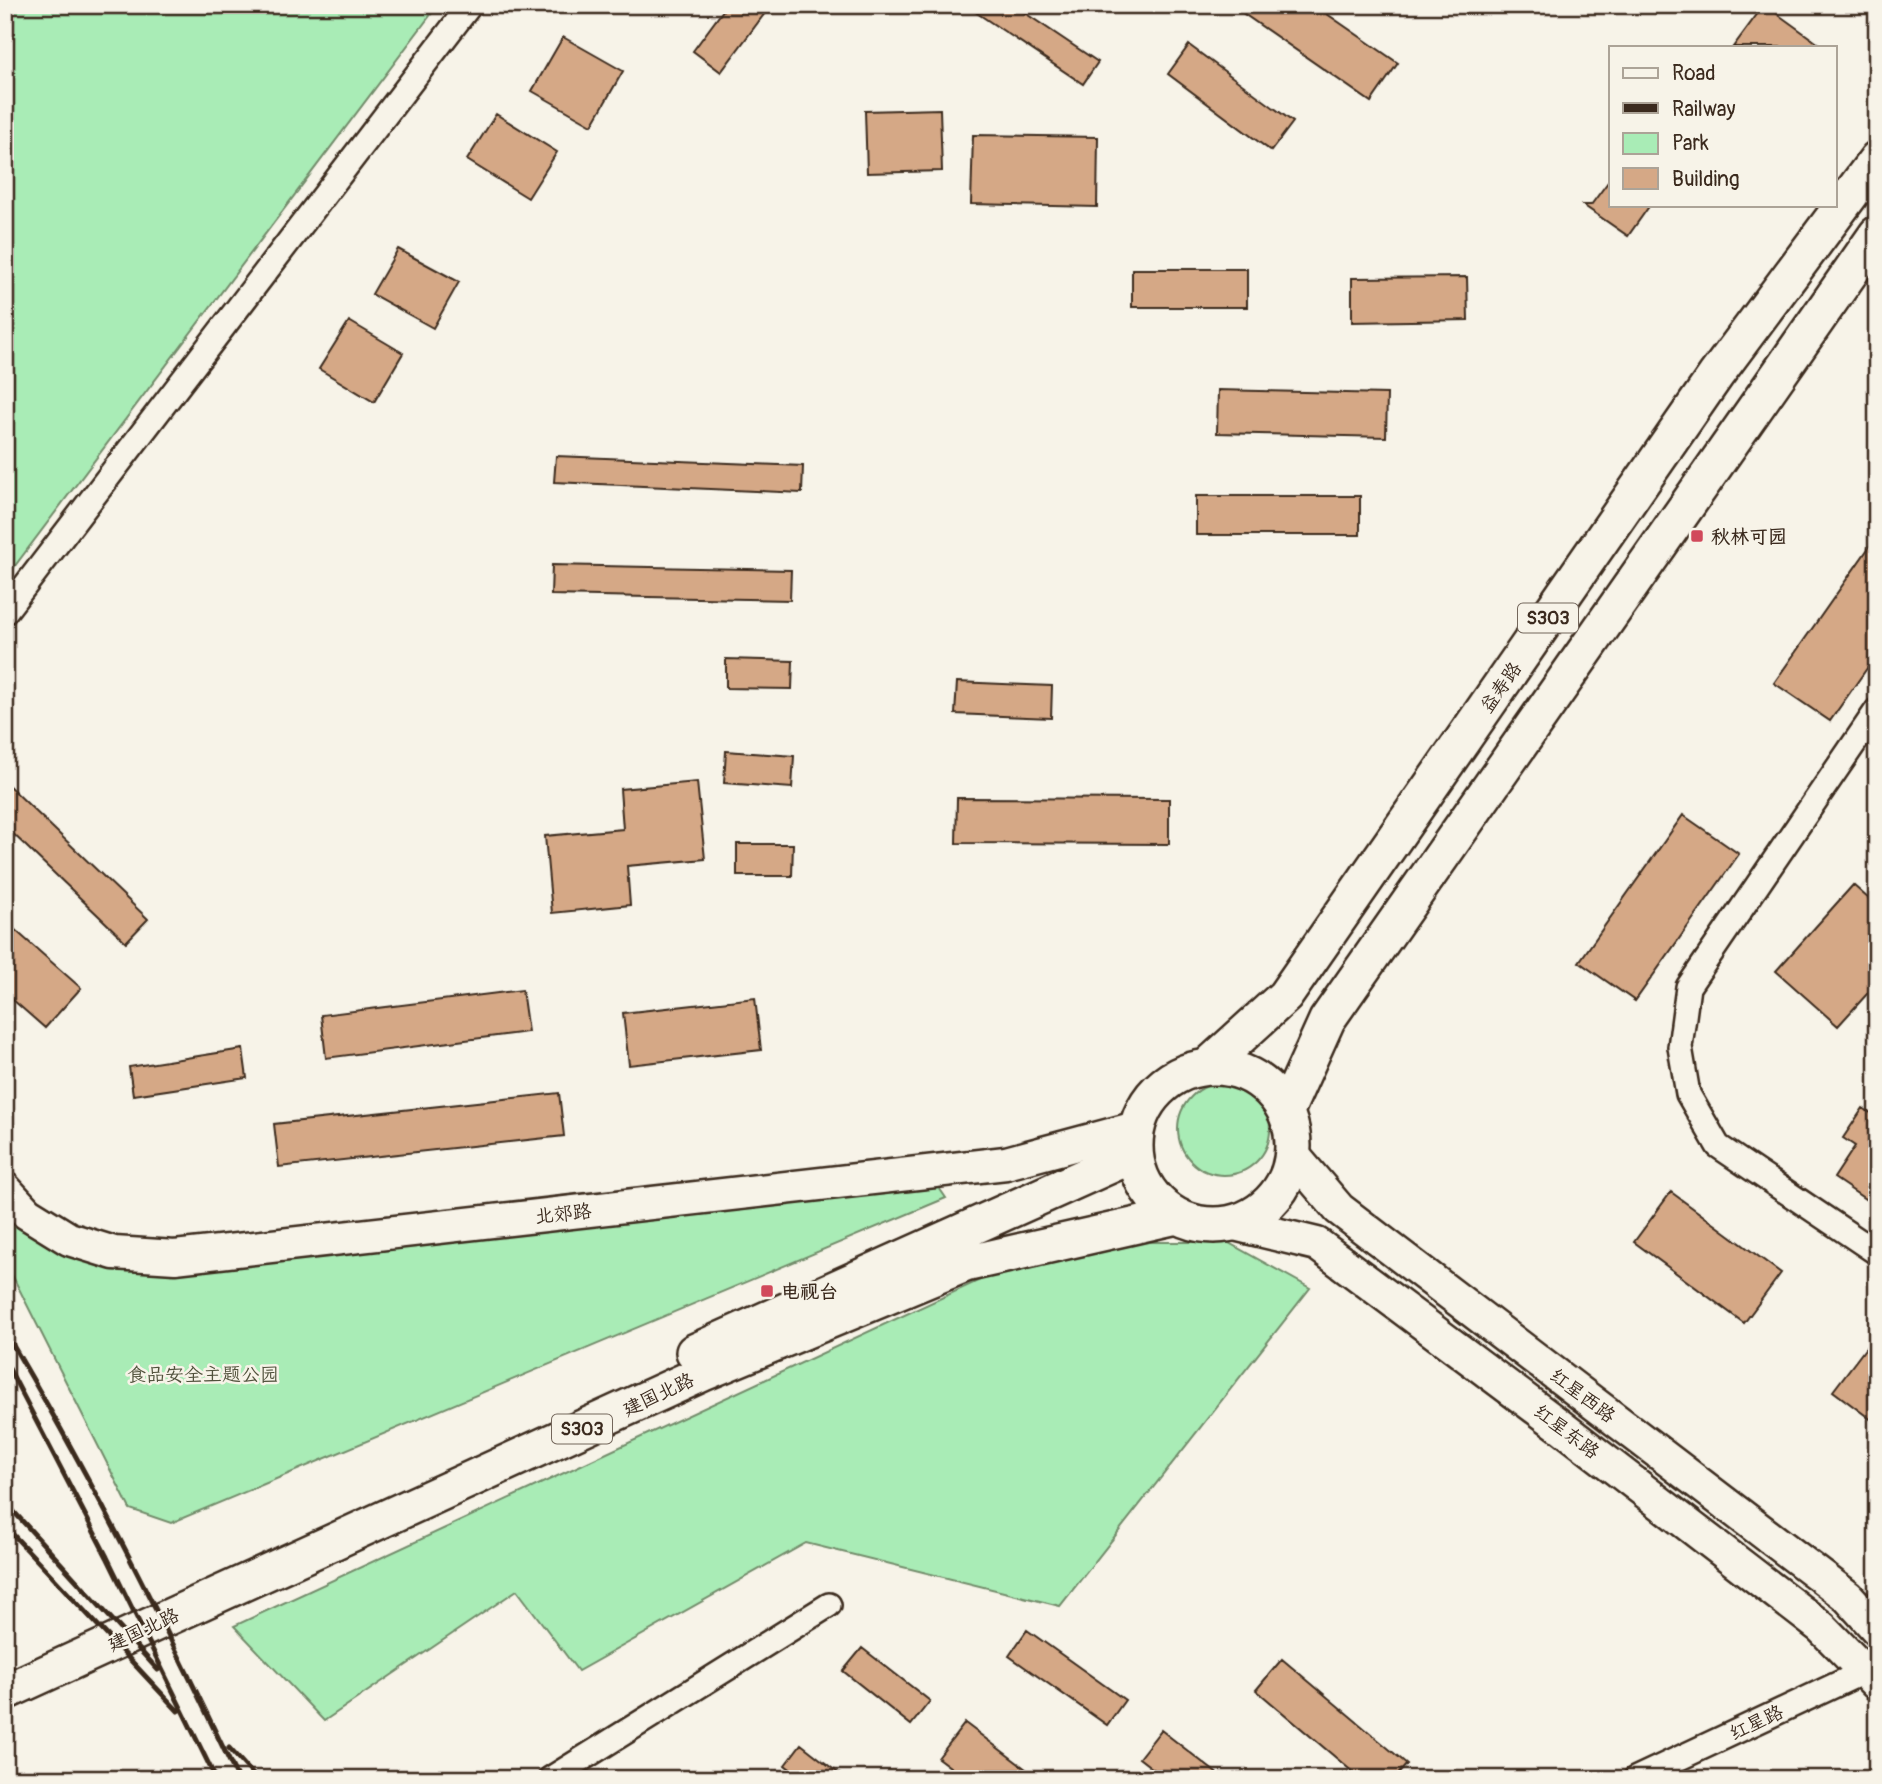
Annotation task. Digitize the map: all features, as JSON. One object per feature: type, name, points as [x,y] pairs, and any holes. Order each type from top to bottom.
[{"type":"main road","name":"益寿路","points":[[1208,1066],[1285,996],[1716,375],[1877,159]]},
{"type":"main road","name":"S303","points":[[1286,1111],[1327,1020],[1877,234]]},
{"type":"main road","points":[[1208,1066],[1232,1068],[1254,1077],[1272,1091],[1286,1111],[1293,1132],[1293,1155],[1287,1177],[1275,1196],[1255,1214],[1230,1223],[1203,1224],[1177,1216],[1156,1200],[1141,1179],[1135,1141],[1146,1105],[1162,1085],[1184,1072],[1208,1066]]},
{"type":"main road","name":"北郊路","points":[[5,1189],[27,1213],[69,1239],[114,1254],[175,1256],[1006,1163],[1135,1141]]},
{"type":"main road","name":"建国北路","points":[[5,1667],[772,1317],[1135,1141]]},
{"type":"main road","name":"红星西路","points":[[1293,1155],[1339,1209],[1848,1597],[1877,1629]]},
{"type":"main road","name":"建国北路","points":[[5,1692],[702,1373],[965,1265],[1177,1216]]},
{"type":"main road","name":"红星东路","points":[[1230,1223],[1317,1244],[1559,1424],[1821,1627],[1873,1674]]},
{"type":"street","points":[[5,612],[470,5]]},
{"type":"street","points":[[1877,710],[1688,987],[1680,1047],[1689,1094],[1718,1146],[1877,1253]]},
{"type":"street","points":[[550,1779],[829,1605]]},
{"type":"street","name":"红星路","points":[[1635,1779],[1873,1674]]},
{"type":"green space","points":[[5,5],[438,5],[5,579]]},
{"type":"green space","points":[[1224,1083],[1242,1087],[1256,1097],[1266,1111],[1270,1129],[1266,1147],[1256,1161],[1242,1171],[1224,1175],[1206,1171],[1192,1161],[1182,1147],[1178,1129],[1182,1111],[1192,1097],[1206,1087]]},
{"type":"green space","name":"食品安全主题公园","points":[[935,1182],[946,1198],[171,1523],[130,1509],[5,1261],[5,1204],[88,1259]]},
{"type":"green space","points":[[1122,1242],[1227,1242],[1310,1288],[1060,1606],[806,1543],[578,1671],[517,1590],[324,1721],[234,1626],[1023,1260]]},
{"type":"building","points":[[727,5],[771,5],[721,72],[693,51]]},
{"type":"building","points":[[965,5],[1013,5],[1098,62],[1083,84]]},
{"type":"building","points":[[1231,5],[1314,5],[1398,63],[1371,102]]},
{"type":"building","points":[[1765,5],[1822,46],[1734,46]]},
{"type":"building","points":[[563,37],[623,71],[592,125],[532,91]]},
{"type":"building","points":[[1189,45],[1293,122],[1271,151],[1168,74]]},
{"type":"building","points":[[940,109],[942,171],[867,173],[865,111]]},
{"type":"building","points":[[496,114],[557,152],[528,198],[467,160]]},
{"type":"building","points":[[973,135],[1098,137],[1097,207],[971,204]]},
{"type":"building","points":[[1609,181],[1609,206],[1649,206],[1628,236],[1583,205],[1591,205]]},
{"type":"building","points":[[398,249],[459,282],[433,328],[372,294]]},
{"type":"building","points":[[1132,269],[1247,269],[1247,307],[1132,307]]},
{"type":"building","points":[[1467,277],[1468,320],[1352,322],[1352,278]]},
{"type":"building","points":[[349,321],[403,353],[374,402],[319,369]]},
{"type":"building","points":[[1218,390],[1387,394],[1386,437],[1217,433]]},
{"type":"building","points":[[556,456],[803,466],[802,493],[554,482]]},
{"type":"building","points":[[1196,496],[1360,496],[1360,535],[1196,535]]},
{"type":"building","points":[[1877,536],[1877,654],[1830,721],[1774,683]]},
{"type":"building","points":[[552,565],[791,570],[790,600],[551,595]]},
{"type":"building","points":[[726,659],[793,661],[792,689],[726,688]]},
{"type":"building","points":[[957,682],[1052,686],[1051,718],[955,714]]},
{"type":"building","points":[[726,751],[794,756],[792,788],[724,783]]},
{"type":"building","points":[[5,782],[148,919],[126,942],[5,826]]},
{"type":"building","points":[[697,782],[705,859],[627,866],[630,905],[552,913],[545,836],[623,829],[620,789]]},
{"type":"building","points":[[957,798],[1169,799],[1169,844],[956,843]]},
{"type":"building","points":[[1683,815],[1739,854],[1635,1001],[1579,962]]},
{"type":"building","points":[[737,844],[793,844],[792,876],[737,876]]},
{"type":"building","points":[[1853,885],[1877,906],[1877,983],[1838,1026],[1776,971]]},
{"type":"building","points":[[5,921],[81,988],[45,1028],[5,993]]},
{"type":"building","points":[[522,990],[528,1032],[326,1058],[321,1015]]},
{"type":"building","points":[[755,998],[761,1050],[629,1065],[623,1013]]},
{"type":"building","points":[[243,1049],[247,1078],[133,1095],[129,1067]]},
{"type":"building","points":[[559,1093],[564,1136],[279,1167],[274,1124]]},
{"type":"building","points":[[1863,1108],[1877,1117],[1877,1207],[1834,1178],[1855,1146],[1843,1138]]},
{"type":"building","points":[[1671,1192],[1781,1273],[1744,1323],[1634,1242]]},
{"type":"building","points":[[1877,1333],[1877,1424],[1833,1391]]},
{"type":"building","points":[[1027,1630],[1125,1700],[1107,1725],[1009,1656]]},
{"type":"building","points":[[862,1648],[930,1701],[911,1725],[843,1671]]},
{"type":"building","points":[[1282,1659],[1407,1764],[1394,1779],[1361,1779],[1256,1690]]},
{"type":"building","points":[[965,1723],[1039,1779],[966,1779],[938,1758]]},
{"type":"building","points":[[1161,1730],[1224,1779],[1166,1779],[1139,1758]]},
{"type":"building","points":[[801,1744],[846,1779],[803,1779],[785,1765]]},
{"type":"railway","points":[[5,1332],[68,1441],[127,1552],[238,1779]]},
{"type":"railway","points":[[5,1361],[107,1557],[216,1779]]},
{"type":"railway","points":[[5,1502],[158,1670]]},
{"type":"railway","points":[[5,1526],[178,1711]]},
{"type":"railway","points":[[229,1748],[257,1779]]},
{"type":"place","name":"秋林可园","points":[[1697,536]]},
{"type":"place","name":"电视台","points":[[767,1291]]}]
